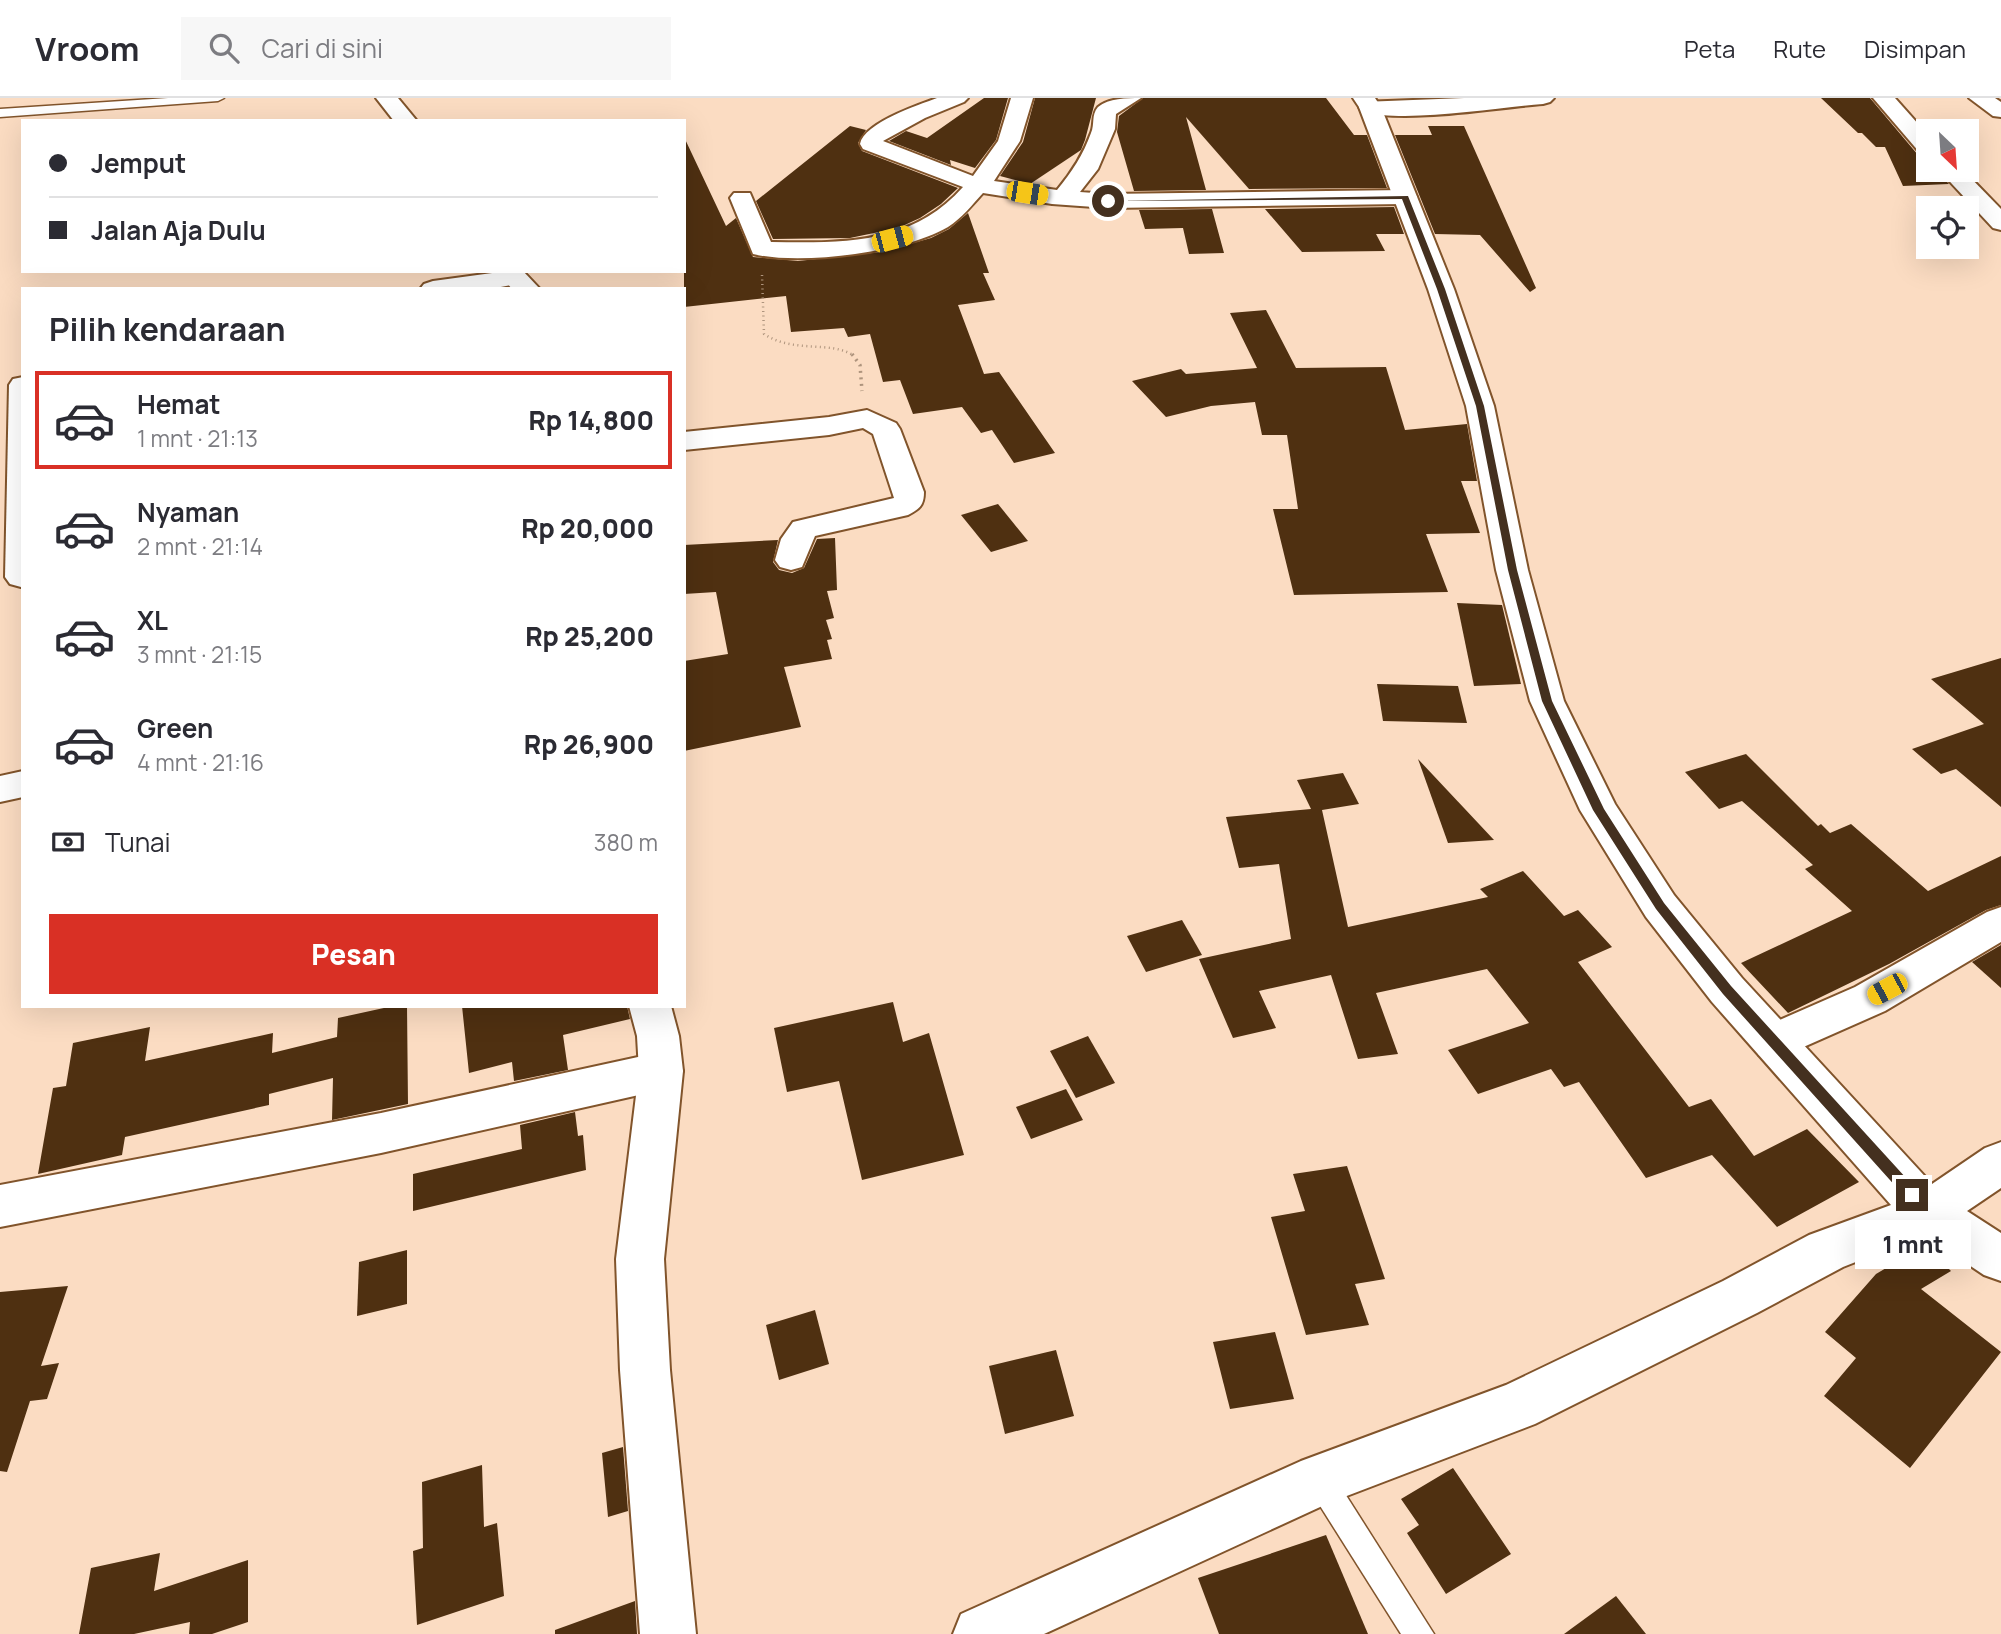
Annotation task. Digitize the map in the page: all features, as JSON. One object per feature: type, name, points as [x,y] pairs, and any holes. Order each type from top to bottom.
[{"type":"street","points":[[387,98],[404,119]]},
{"type":"street","points":[[957,98],[916,113],[876,135],[871,144],[977,185],[1063,198],[1108,201],[1405,197]]},
{"type":"street","points":[[742,198],[762,249],[805,250],[866,244],[915,233],[944,220],[1000,160],[1018,116],[1022,98]]},
{"type":"street","points":[[1063,198],[1087,169],[1101,136],[1107,110],[1130,98]]},
{"type":"street","points":[[1367,103],[1407,109],[1543,98]]},
{"type":"street","points":[[1884,98],[1916,134]]},
{"type":"street","points":[[1980,98],[2001,111]]},
{"type":"street","points":[[1367,103],[1441,289],[1480,406],[1513,570],[1547,701],[1599,810],[1660,906],[1727,990],[1773,1042],[1928,1212],[2001,1259]]},
{"type":"street","points":[[1962,182],[2001,223]]},
{"type":"street","points":[[450,287],[516,279]]},
{"type":"street","points":[[0,368],[21,366]]},
{"type":"street","points":[[686,441],[867,419],[886,429],[909,492],[909,502],[897,508],[804,529],[797,539],[791,560]]},
{"type":"street","points":[[15,578],[21,433]]},
{"type":"street","points":[[0,789],[21,784]]},
{"type":"street","points":[[1773,1042],[1870,999],[2001,923]]},
{"type":"street","points":[[651,1008],[658,1037],[661,1071],[640,1259],[645,1370],[668,1634]]},
{"type":"street","points":[[0,1207],[381,1133],[661,1071]]},
{"type":"street","points":[[981,1634],[1321,1480],[1517,1406],[1740,1297],[1826,1251],[1928,1212],[2001,1162]]},
{"type":"lane","points":[[0,113],[218,98]]},
{"type":"lane","points":[[1321,1480],[1419,1634]]},
{"type":"path","points":[[762,249],[764,334],[782,346],[838,350],[852,354],[859,363],[867,419]]},
{"type":"building","points":[[984,98],[1008,98],[996,140],[975,168],[950,160],[951,165],[889,141],[906,131],[927,138]]},
{"type":"building","points":[[1035,98],[1096,98],[1081,150],[1030,184],[1000,176],[1023,142]]},
{"type":"building","points":[[1143,98],[1326,98],[1354,135],[1367,135],[1387,188],[1249,189],[1186,117],[1206,190],[1134,191],[1117,132],[1119,116]]},
{"type":"building","points":[[1821,98],[1870,98],[1916,153],[1916,182],[1949,184],[1903,186],[1885,147],[1876,147],[1862,133],[1858,133]]},
{"type":"building","points":[[850,126],[866,130],[858,143],[862,151],[958,188],[920,218],[898,228],[850,238],[773,239],[756,201]]},
{"type":"building","points":[[1428,126],[1464,126],[1536,288],[1530,292],[1480,235],[1435,234],[1395,135],[1432,135]]},
{"type":"building","points":[[686,141],[726,226],[736,218],[753,257],[798,261],[881,252],[931,238],[949,229],[968,213],[989,273],[983,273],[995,300],[958,305],[984,374],[999,372],[1055,453],[1014,463],[992,430],[981,433],[962,407],[913,414],[900,380],[883,382],[870,334],[848,337],[844,328],[791,332],[786,296],[686,307]]},
{"type":"building","points":[[1394,207],[1404,234],[1376,234],[1385,251],[1302,252],[1265,209]]},
{"type":"building","points":[[1212,209],[1224,253],[1189,254],[1183,228],[1145,229],[1139,210]]},
{"type":"building","points":[[1266,310],[1296,368],[1386,367],[1405,430],[1467,424],[1477,481],[1461,481],[1480,533],[1426,534],[1448,592],[1294,595],[1273,509],[1298,509],[1287,435],[1262,435],[1255,402],[1211,406],[1166,417],[1132,381],[1181,369],[1186,374],[1257,368],[1230,313]]},
{"type":"building","points":[[998,504],[1028,541],[991,552],[961,515]]},
{"type":"building","points":[[835,538],[837,590],[827,591],[834,618],[826,620],[832,639],[827,640],[832,659],[784,667],[801,727],[686,751],[686,661],[728,654],[716,592],[686,594],[686,545],[778,540],[773,562],[779,570],[792,573],[804,568],[817,539]]},
{"type":"building","points":[[1457,603],[1502,605],[1521,684],[1474,686]]},
{"type":"building","points":[[2001,658],[2001,807],[1956,769],[1941,774],[1912,749],[1984,724],[1931,679]]},
{"type":"building","points":[[1377,684],[1458,686],[1467,723],[1383,721]]},
{"type":"building","points":[[1746,754],[1818,826],[1821,824],[1830,833],[1851,824],[1928,891],[2001,856],[2001,905],[1986,910],[1889,964],[1788,1013],[1741,963],[1852,911],[1805,869],[1813,865],[1742,801],[1719,809],[1685,772]]},
{"type":"building","points":[[1418,759],[1494,840],[1448,843]]},
{"type":"building","points":[[1343,773],[1359,804],[1322,810],[1348,927],[1488,897],[1480,889],[1523,871],[1564,916],[1578,910],[1612,947],[1578,962],[1689,1107],[1711,1099],[1754,1156],[1807,1129],[1859,1182],[1777,1227],[1712,1155],[1646,1178],[1579,1082],[1564,1087],[1551,1069],[1478,1094],[1448,1050],[1529,1023],[1487,969],[1376,993],[1398,1054],[1358,1059],[1331,975],[1259,991],[1276,1028],[1233,1038],[1199,959],[1291,939],[1279,864],[1239,868],[1226,817],[1311,809],[1297,780]]},
{"type":"building","points":[[1182,920],[1202,955],[1146,972],[1127,936]]},
{"type":"building","points":[[2001,945],[2001,988],[1972,962]]},
{"type":"building","points":[[893,1002],[903,1042],[929,1033],[964,1155],[862,1180],[839,1081],[787,1092],[774,1028]]},
{"type":"building","points":[[384,1008],[407,1008],[408,1104],[332,1120],[333,1078],[269,1094],[269,1105],[125,1137],[122,1155],[38,1174],[53,1088],[66,1086],[73,1043],[150,1027],[145,1061],[273,1033],[272,1053],[337,1037],[338,1018]]},
{"type":"building","points":[[462,1008],[627,1008],[630,1019],[563,1035],[568,1070],[514,1081],[512,1062],[469,1073]]},
{"type":"building","points":[[1088,1036],[1115,1083],[1076,1098],[1050,1051]]},
{"type":"building","points":[[1066,1089],[1083,1120],[1031,1139],[1016,1107]]},
{"type":"building","points":[[575,1112],[578,1136],[583,1135],[586,1170],[413,1211],[413,1174],[522,1149],[520,1125]]},
{"type":"building","points":[[1347,1166],[1385,1279],[1355,1284],[1369,1325],[1306,1335],[1271,1217],[1305,1211],[1293,1174]]},
{"type":"building","points":[[1925,1245],[1951,1271],[1921,1289],[2001,1352],[1910,1468],[1824,1396],[1856,1358],[1825,1332],[1876,1274]]},
{"type":"building","points":[[407,1250],[407,1304],[357,1316],[359,1262]]},
{"type":"building","points":[[68,1286],[41,1366],[59,1363],[47,1399],[30,1401],[7,1472],[0,1471],[0,1292]]},
{"type":"building","points":[[815,1310],[829,1364],[779,1380],[766,1325]]},
{"type":"building","points":[[1275,1332],[1294,1399],[1230,1409],[1213,1342]]},
{"type":"building","points":[[1056,1350],[1074,1416],[1005,1434],[989,1366]]},
{"type":"building","points":[[623,1447],[628,1511],[608,1517],[602,1453]]},
{"type":"building","points":[[482,1465],[484,1527],[497,1523],[504,1596],[417,1625],[413,1551],[423,1548],[422,1482]]},
{"type":"building","points":[[1453,1468],[1511,1554],[1446,1594],[1407,1533],[1419,1525],[1401,1499]]},
{"type":"building","points":[[1326,1535],[1368,1634],[1219,1634],[1198,1578]]},
{"type":"building","points":[[160,1553],[154,1591],[248,1560],[248,1622],[212,1634],[189,1634],[190,1622],[134,1634],[79,1634],[91,1568]]},
{"type":"building","points":[[1616,1596],[1646,1634],[1564,1634]]},
{"type":"building","points":[[635,1601],[637,1634],[555,1634],[555,1630]]},
{"type":"route","points":[[1108,201],[1405,197],[1441,289],[1480,406],[1513,570],[1547,701],[1599,810],[1660,906],[1727,990],[1912,1195]]}]
